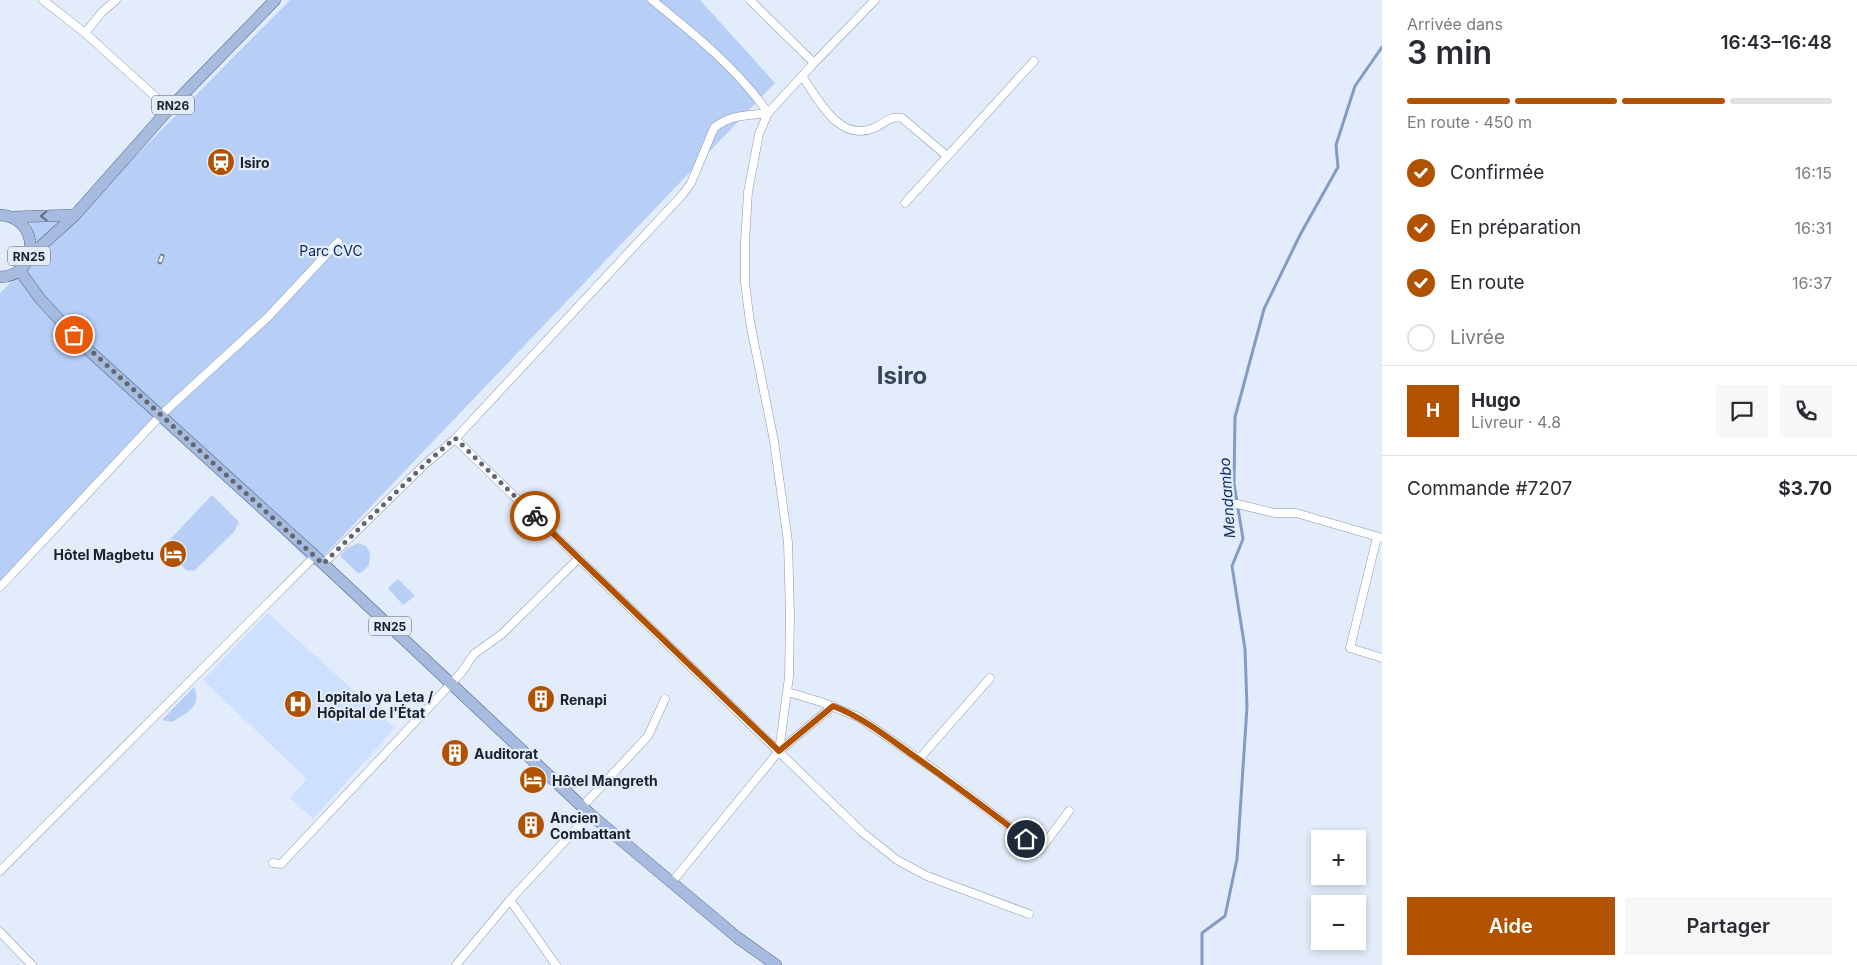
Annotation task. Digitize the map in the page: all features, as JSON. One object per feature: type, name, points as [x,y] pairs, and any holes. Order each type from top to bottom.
[{"type":"main road","name":"RN26","points":[[28,257],[75,215],[169,109],[275,0]]},
{"type":"main road","points":[[0,215],[13,218],[75,215]]},
{"type":"main road","name":"RN25","points":[[0,277],[19,270],[28,257],[30,250],[25,227],[13,218]]},
{"type":"main road","name":"RN25","points":[[19,270],[41,300],[85,347],[319,560],[586,810],[738,938],[776,965]]},
{"type":"street","points":[[44,0],[85,33],[169,109]]},
{"type":"street","points":[[85,33],[103,11],[116,0]]},
{"type":"street","points":[[652,0],[686,27],[720,58],[759,100],[768,113]]},
{"type":"street","points":[[750,0],[814,62]]},
{"type":"street","points":[[779,751],[788,692],[790,615],[788,542],[774,441],[750,322],[744,270],[750,176],[758,134],[768,113],[814,62],[875,0]]},
{"type":"street","points":[[906,203],[946,156],[1034,61]]},
{"type":"street","points":[[802,76],[832,118],[842,127],[863,132],[898,117],[902,118],[946,156]]},
{"type":"street","points":[[0,870],[319,560],[455,438],[683,194],[691,183],[714,128],[721,122],[734,117],[768,113]]},
{"type":"street","points":[[0,587],[161,416],[268,317],[338,242]]},
{"type":"street","points":[[455,438],[862,832],[897,860],[928,876],[1029,914]]},
{"type":"street","points":[[1237,504],[1275,513],[1296,513],[1380,538],[1350,648],[1382,658]]},
{"type":"street","points":[[273,863],[280,864],[461,674],[474,654],[502,634],[579,558]]},
{"type":"street","points":[[919,759],[990,678]]},
{"type":"street","points":[[788,692],[833,706],[858,717],[938,772],[1040,850],[1069,811]]},
{"type":"street","points":[[456,965],[648,736],[665,699]]},
{"type":"street","points":[[672,882],[779,751],[833,706]]},
{"type":"street","points":[[510,900],[555,965]]},
{"type":"street","points":[[0,932],[32,965]]},
{"type":"shaded area","name":"Lopitalo ya Leta / Hôpital de l'État","points":[[268,613],[395,728],[313,819],[290,798],[307,779],[203,680]]},
{"type":"green space","name":"Parc CVC","points":[[290,0],[700,0],[775,83],[314,566],[161,416],[0,590],[0,293]]},
{"type":"green space","points":[[61,221],[45,238],[37,241],[30,222]]},
{"type":"green space","points":[[212,495],[239,522],[234,532],[194,571],[186,570],[163,547]]},
{"type":"green space","points":[[358,543],[366,546],[370,553],[369,565],[361,573],[358,573],[340,556],[346,549]]},
{"type":"green space","points":[[398,579],[415,596],[403,605],[388,588]]},
{"type":"green space","points":[[194,687],[196,700],[192,708],[172,722],[162,720]]},
{"type":"waterway","name":"Mendambo","points":[[1202,965],[1202,933],[1225,916],[1237,859],[1247,707],[1245,649],[1232,566],[1243,539],[1234,484],[1235,417],[1264,309],[1300,235],[1338,167],[1336,145],[1355,86],[1382,47]]},
{"type":"railway","points":[[160,262],[162,256]]},
{"type":"way so far","points":[[74,335],[323,564],[424,465],[455,438],[535,516]]},
{"type":"place","name":"Isiro","points":[[221,162]]},
{"type":"place","name":"Hôtel Magbetu","points":[[173,554]]},
{"type":"place","name":"Renapi","points":[[541,699]]},
{"type":"place","name":"Lopitalo ya Leta / Hôpital de l'État","points":[[298,704]]},
{"type":"place","name":"Auditorat","points":[[455,753]]},
{"type":"place","name":"Hôtel Mangreth","points":[[533,780]]},
{"type":"place","name":"Ancien Combattant","points":[[531,825]]},
{"type":"district","name":"Isiro","points":[[902,375]]},
{"type":"route","points":[[535,516],[779,751],[833,706],[858,717],[873,727],[938,772],[1026,839]]}]
